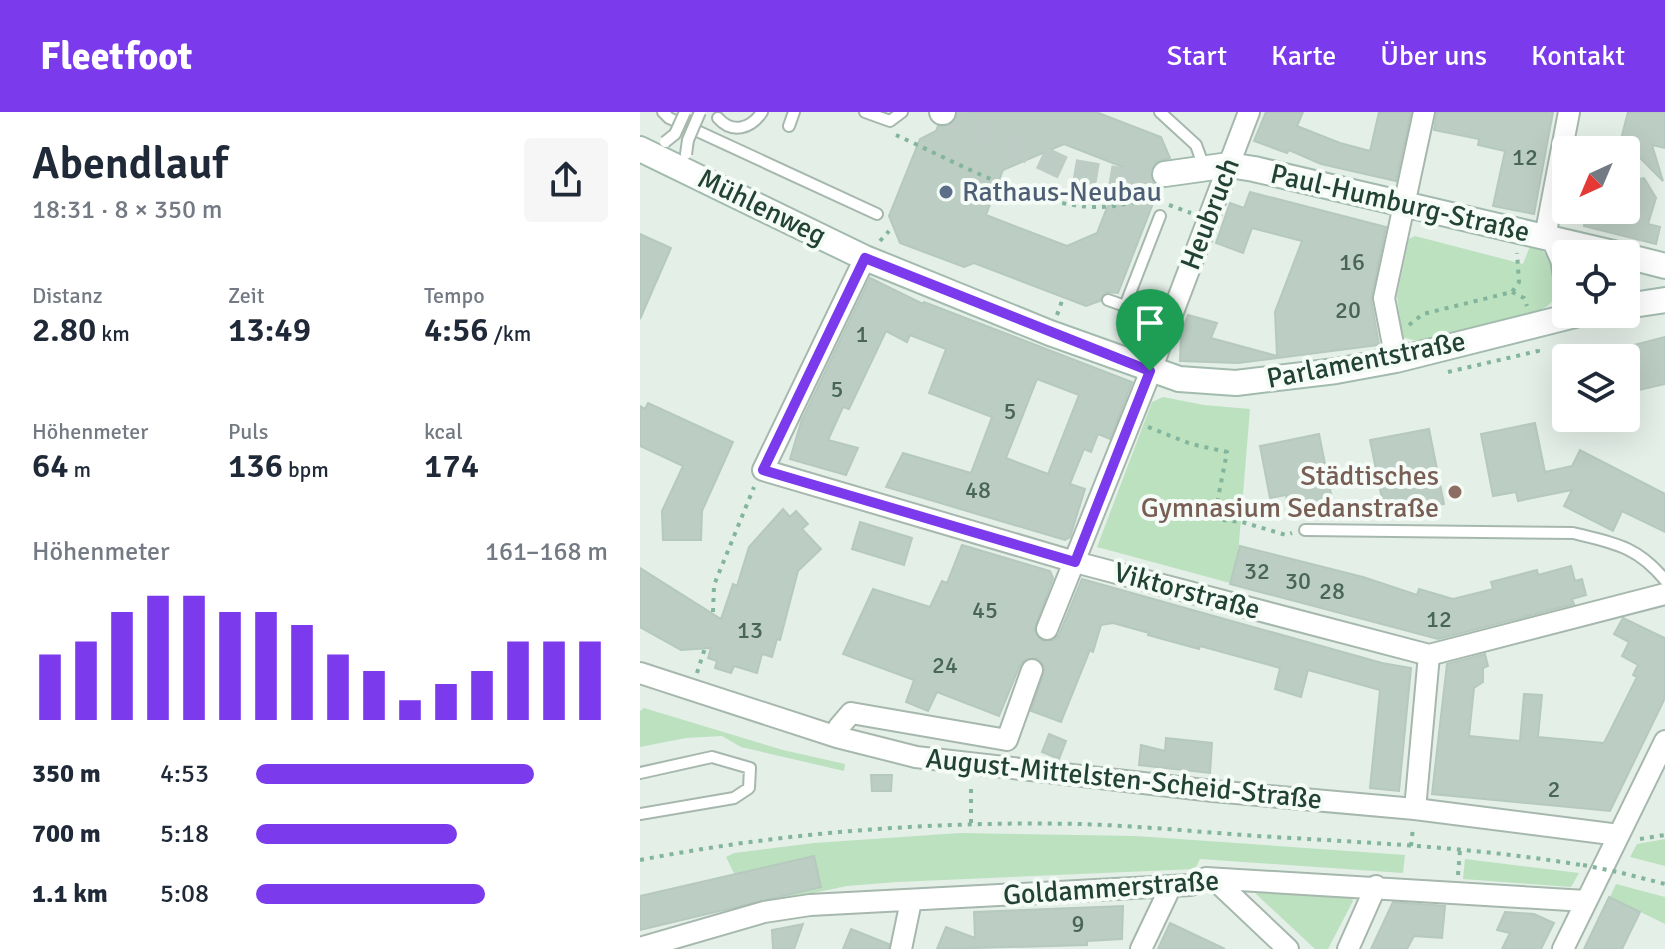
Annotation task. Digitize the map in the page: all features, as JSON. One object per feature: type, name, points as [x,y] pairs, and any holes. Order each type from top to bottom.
[{"type":"main road","name":"Mühlenweg","points":[[641,150],[689,163],[865,258],[1150,371]]},
{"type":"main road","name":"Paul-Humburg-Straße","points":[[1168,184],[1217,167],[1405,203],[1560,240]]},
{"type":"main road","points":[[1540,235],[1552,248]]},
{"type":"main road","points":[[1640,260],[1665,266]]},
{"type":"main road","points":[[1640,304],[1665,300]]},
{"type":"main road","name":"Parlamentstraße","points":[[1150,371],[1179,379],[1236,383],[1336,371],[1394,350],[1552,319]]},
{"type":"street","name":"Heubruch","points":[[1047,629],[1164,335],[1217,167],[1249,112]]},
{"type":"street","points":[[1394,350],[1384,298],[1424,112]]},
{"type":"street","points":[[1540,235],[1569,112]]},
{"type":"street","points":[[763,470],[865,258]]},
{"type":"street","name":"Viktorstraße","points":[[763,470],[1075,562],[1429,655],[1665,594]]},
{"type":"street","points":[[1415,809],[1429,655]]},
{"type":"street","points":[[837,737],[839,727],[851,713],[1007,740],[1032,670]]},
{"type":"street","name":"August-Mittelsten-Scheid-Straße","points":[[640,673],[837,737],[916,757],[1415,809],[1619,835]]},
{"type":"street","points":[[1563,949],[1665,741]]},
{"type":"street","points":[[1214,879],[1288,949]]},
{"type":"street","name":"Goldammerstraße","points":[[640,948],[764,912],[810,905],[1171,886],[1214,879],[1376,886],[1457,895],[1586,901]]},
{"type":"street","points":[[1141,949],[1171,886]]},
{"type":"street","points":[[1348,949],[1376,886]]},
{"type":"street","points":[[901,949],[911,901]]},
{"type":"lane","points":[[655,112],[877,214]]},
{"type":"lane","points":[[641,150],[665,142],[675,134],[685,112]]},
{"type":"lane","points":[[689,163],[688,140],[700,112]]},
{"type":"lane","points":[[718,118],[724,124],[737,128],[754,122],[762,112]]},
{"type":"lane","points":[[789,126],[794,112]]},
{"type":"lane","points":[[865,112],[887,126],[902,112]]},
{"type":"lane","points":[[1160,112],[1217,167]]},
{"type":"lane","points":[[1108,300],[1125,306],[1160,216]]},
{"type":"lane","points":[[1305,530],[1573,533],[1610,542],[1647,559],[1665,580]]},
{"type":"lane","points":[[640,773],[712,757],[750,768],[749,788],[734,798],[640,814]]},
{"type":"path","points":[[887,126],[1037,197],[1066,205],[1100,207],[1168,184]]},
{"type":"path","points":[[1394,350],[1423,314],[1512,292],[1519,282],[1516,257],[1540,235]]},
{"type":"path","points":[[1059,311],[1063,298]]},
{"type":"path","points":[[1125,306],[1120,318],[1164,335]]},
{"type":"path","points":[[1131,420],[1191,444],[1227,452],[1214,519],[1242,522],[1286,535],[1305,530]]},
{"type":"path","points":[[713,612],[714,585],[763,470]]},
{"type":"path","points":[[971,824],[972,765]]},
{"type":"path","points":[[640,860],[762,839],[971,824],[1083,824],[1524,855],[1665,884]]},
{"type":"green space","points":[[1415,236],[1523,264],[1532,241],[1552,264],[1552,301],[1534,313],[1417,341],[1402,337],[1397,296],[1409,239]]},
{"type":"green space","points":[[1163,397],[1250,409],[1238,555],[1230,583],[1097,547],[1152,402]]},
{"type":"green space","points":[[644,708],[783,750],[845,764],[844,771],[741,747],[722,736],[686,738],[640,747],[640,711]]},
{"type":"green space","points":[[960,833],[1136,836],[1405,855],[1403,873],[1200,859],[1195,869],[847,886],[750,906],[726,857],[734,853],[814,843]]},
{"type":"green space","points":[[1665,839],[1665,866],[1630,857],[1637,844]]},
{"type":"green space","points":[[1465,859],[1579,873],[1571,887],[1463,879]]},
{"type":"green space","points":[[1616,884],[1665,897],[1665,924],[1610,897]]},
{"type":"green space","points":[[1258,889],[1351,897],[1353,901],[1328,949],[1315,949],[1256,894]]},
{"type":"building","name":"Rathaus-Neubau","points":[[958,112],[1096,112],[1161,137],[1170,158],[1156,162],[1151,169],[1153,183],[1159,188],[1118,293],[1106,292],[1100,301],[1086,306],[974,263],[964,267],[900,243],[889,216],[920,139],[936,131],[938,126],[951,125]],"holes":[[[1064,144],[1123,167],[1097,233],[1067,246],[986,215],[1003,170]]]},
{"type":"building","points":[[1266,112],[1303,112],[1297,126],[1370,151],[1379,112],[1411,112],[1396,181],[1321,164],[1289,150],[1287,153],[1254,141]]},
{"type":"building","points":[[1437,112],[1553,112],[1534,214],[1493,206],[1505,151],[1478,145],[1479,139],[1434,130]]},
{"type":"building","points":[[1628,112],[1665,112],[1665,148],[1652,145],[1663,181],[1640,158],[1640,136],[1622,136]]},
{"type":"building","points":[[1644,178],[1656,198],[1648,224],[1660,227],[1656,244],[1584,226],[1640,224],[1640,179]]},
{"type":"building","points":[[1250,192],[1386,227],[1371,299],[1379,345],[1238,363],[1180,361],[1181,334],[1188,315],[1217,323],[1211,338],[1277,356],[1275,312],[1302,241],[1252,228],[1243,253],[1216,243],[1230,203],[1244,208]]},
{"type":"building","points":[[640,234],[671,248],[640,319]]},
{"type":"building","points":[[870,278],[923,304],[1132,382],[1110,439],[1098,434],[1091,452],[1084,449],[1070,484],[1085,489],[1070,537],[1065,540],[886,487],[903,453],[971,473],[992,417],[929,393],[946,349],[910,335],[907,342],[886,331],[849,409],[843,407],[828,440],[858,448],[846,475],[790,459],[801,422]],"holes":[[[1037,379],[1079,395],[1048,474],[1006,458]]]},
{"type":"building","points":[[1665,337],[1665,384],[1640,390],[1638,344]]},
{"type":"building","points":[[648,403],[733,442],[702,511],[701,540],[663,540],[662,511],[683,466],[640,446],[640,406],[645,409]]},
{"type":"building","points":[[1535,423],[1545,472],[1572,466],[1580,450],[1665,494],[1665,532],[1622,511],[1613,531],[1564,506],[1572,490],[1518,501],[1516,492],[1493,496],[1481,434]]},
{"type":"building","points":[[1429,429],[1444,504],[1385,513],[1370,440]]},
{"type":"building","points":[[1319,434],[1334,509],[1290,516],[1286,495],[1270,498],[1260,446]]},
{"type":"building","points":[[783,509],[790,517],[796,511],[808,524],[802,529],[821,549],[798,571],[780,640],[777,639],[772,657],[762,654],[757,673],[734,666],[731,673],[715,668],[717,661],[708,658],[711,648],[681,650],[640,627],[640,568],[721,619],[733,584],[737,586],[749,547]]},
{"type":"building","points":[[860,522],[912,538],[904,565],[852,549]]},
{"type":"building","points":[[962,545],[1050,571],[1053,578],[1034,630],[1043,641],[1054,640],[1059,635],[1082,579],[1382,663],[1411,668],[1399,791],[1370,788],[1380,690],[1308,670],[1301,697],[1275,689],[1280,668],[1200,646],[1199,649],[1113,623],[1101,625],[1093,652],[1090,650],[1061,722],[1031,711],[1045,668],[1036,658],[1024,660],[1020,665],[999,716],[937,692],[928,711],[906,702],[914,680],[843,654],[873,589],[930,607],[942,581],[947,583]]},
{"type":"building","points":[[1240,546],[1363,577],[1417,595],[1419,589],[1453,599],[1493,589],[1491,582],[1537,570],[1538,575],[1571,566],[1575,581],[1582,579],[1586,595],[1572,599],[1574,604],[1438,639],[1230,584]]},
{"type":"building","points":[[1623,618],[1665,638],[1665,698],[1610,811],[1432,794],[1447,664],[1485,654],[1488,666],[1483,668],[1483,682],[1474,688],[1469,736],[1520,741],[1524,694],[1542,695],[1538,737],[1604,743],[1637,677],[1633,675],[1638,665],[1622,656],[1629,642],[1614,634]]},
{"type":"building","points":[[1049,734],[1066,741],[1059,759],[1042,752]]},
{"type":"building","points":[[1166,738],[1212,743],[1210,773],[1139,765],[1141,745],[1165,751]]},
{"type":"building","points":[[871,775],[892,775],[891,791],[872,791]]},
{"type":"building","points":[[814,856],[821,887],[640,930],[640,896]]},
{"type":"building","points":[[1609,897],[1640,912],[1622,949],[1584,949]]},
{"type":"building","points":[[1393,902],[1445,906],[1442,938],[1414,936],[1407,949],[1371,949]]},
{"type":"building","points":[[1123,906],[1122,939],[1087,941],[1087,945],[937,949],[946,927],[975,938],[974,912]]},
{"type":"building","points":[[1505,912],[1534,914],[1554,923],[1541,949],[1502,949],[1510,933],[1497,930]]},
{"type":"building","points":[[1170,923],[1225,949],[1158,949]]},
{"type":"building","points":[[803,924],[794,949],[773,949],[772,930]]},
{"type":"building","points":[[851,929],[889,944],[888,949],[843,949]]},
{"type":"tunnel","points":[[943,112],[1068,170],[1121,179],[1165,174]]},
{"type":"place","name":"Rathaus-Neubau","points":[[946,192]]},
{"type":"place","name":"Städtisches Gymnasium Sedanstraße","points":[[1455,492]]},
{"type":"route","points":[[865,258],[1150,371],[1075,562],[763,470],[865,258]]}]
